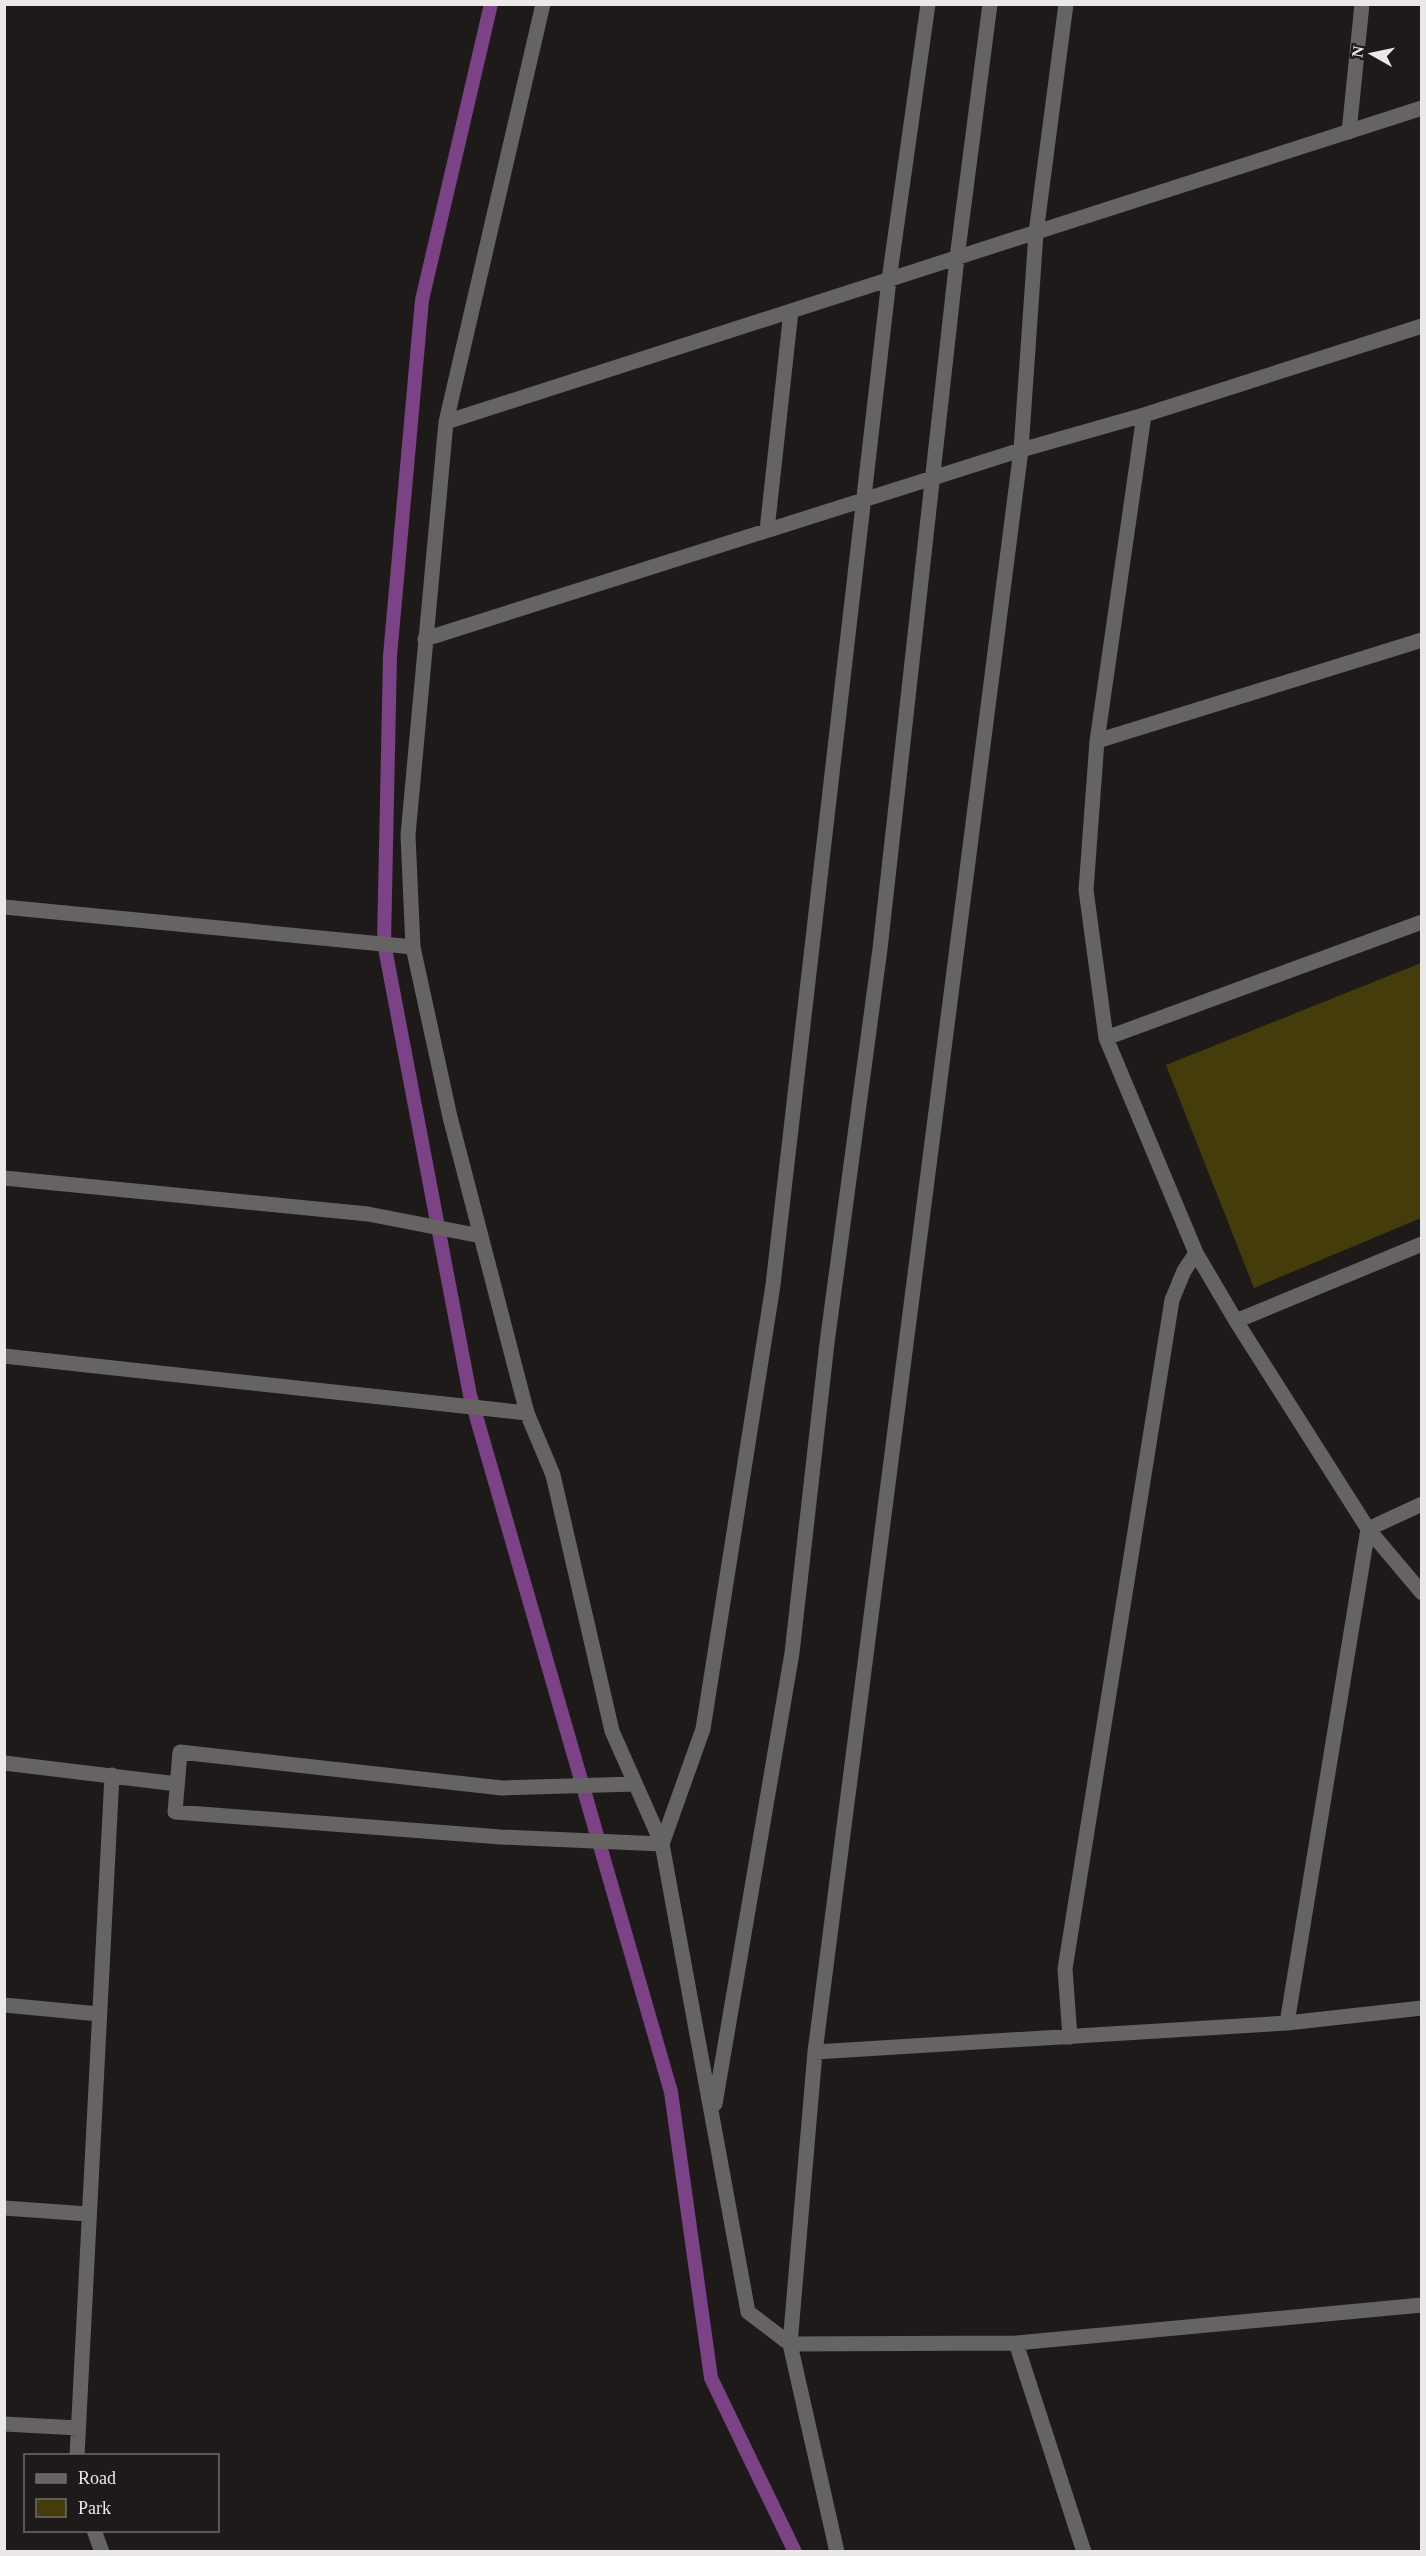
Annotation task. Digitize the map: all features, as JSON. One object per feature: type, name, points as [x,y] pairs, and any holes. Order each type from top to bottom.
[{"type":"street","points":[[543,4],[446,422],[408,835],[413,946],[450,1117],[527,1413],[553,1475],[612,1731],[662,1844],[748,2312],[790,2344],[1016,2343],[1422,2305]]},
{"type":"street","points":[[662,1844],[703,1729],[773,1285],[890,280],[928,4]]},
{"type":"street","points":[[713,2116],[792,1653],[827,1343],[880,949],[957,258],[990,4]]},
{"type":"street","points":[[837,2552],[790,2344],[815,2052],[1021,450],[1036,233],[1066,4]]},
{"type":"street","points":[[1349,132],[1362,4]]},
{"type":"street","points":[[446,422],[1422,108]]},
{"type":"street","points":[[767,530],[792,311]]},
{"type":"street","points":[[425,639],[1021,450],[1144,415],[1422,326]]},
{"type":"street","points":[[1144,415],[1097,741],[1086,890],[1106,1038],[1197,1253],[1236,1322],[1368,1529],[1422,1593]]},
{"type":"street","points":[[1097,741],[1422,640]]},
{"type":"street","points":[[4,907],[413,946]]},
{"type":"street","points":[[1106,1038],[1422,922]]},
{"type":"street","points":[[4,1178],[368,1214],[481,1236]]},
{"type":"street","points":[[1236,1322],[1422,1244]]},
{"type":"street","points":[[1070,2037],[1065,1969],[1172,1300],[1184,1271],[1197,1253]]},
{"type":"street","points":[[4,1356],[527,1413]]},
{"type":"street","points":[[1368,1529],[1422,1504]]},
{"type":"street","points":[[1287,2023],[1368,1529]]},
{"type":"street","points":[[634,1784],[502,1788],[180,1752],[175,1812],[501,1837],[662,1844]]},
{"type":"street","points":[[4,1763],[177,1784]]},
{"type":"street","points":[[77,2454],[112,1775]]},
{"type":"street","points":[[4,2005],[99,2014]]},
{"type":"street","points":[[815,2052],[1287,2023],[1422,2008]]},
{"type":"street","points":[[4,2208],[88,2214]]},
{"type":"street","points":[[1016,2343],[1084,2552]]},
{"type":"street","points":[[4,2424],[78,2428]]},
{"type":"street","points":[[95,2532],[102,2552]]},
{"type":"green space","points":[[1421,963],[1421,1218],[1254,1288],[1166,1065]]},
{"type":"waterway","points":[[491,4],[422,300],[390,656],[384,943],[470,1395],[671,2092],[711,2378],[795,2552]]}]
